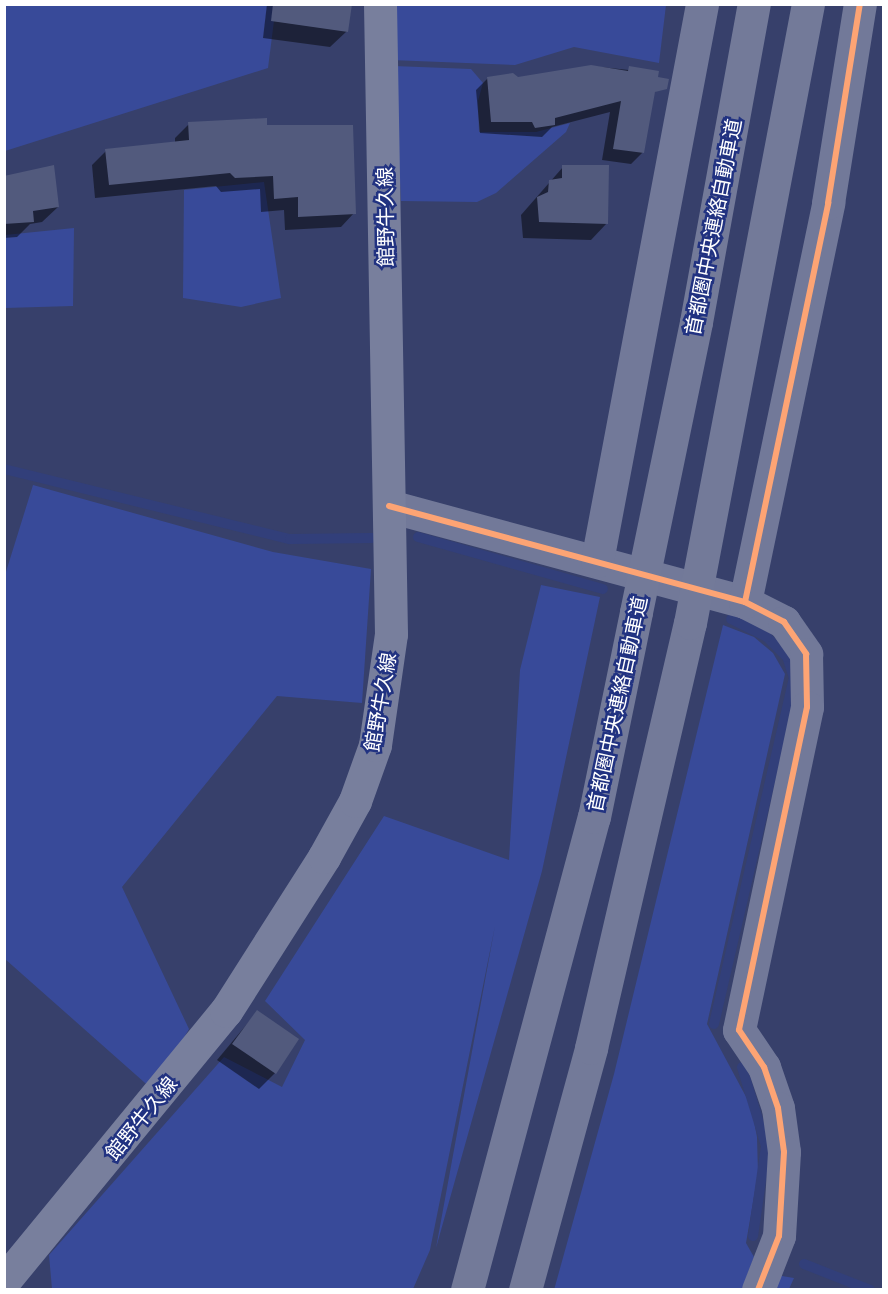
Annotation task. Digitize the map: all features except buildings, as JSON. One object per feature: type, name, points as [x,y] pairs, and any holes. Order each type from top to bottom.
[{"type":"highway","name":"首都圏中央連絡自動車道","points":[[467,1290],[594,817],[696,322],[754,4]]},
{"type":"highway","points":[[525,1290],[599,1013],[690,623],[808,4]]},
{"type":"main road","name":"館野牛久線","points":[[4,1281],[226,1011],[324,857],[354,801],[375,745],[386,684],[391,634],[380,4]]},
{"type":"street","points":[[597,561],[702,4]]},
{"type":"street","points":[[745,602],[828,203],[860,4]]},
{"type":"street","points":[[389,506],[745,602],[784,622],[806,654],[807,707],[739,1030],[764,1067],[778,1108],[784,1152],[779,1236],[758,1290]]},
{"type":"shaded area","points":[[5,5],[276,5],[268,68],[5,151]]},
{"type":"shaded area","points":[[391,5],[666,5],[659,63],[574,47],[515,65],[391,60]]},
{"type":"shaded area","points":[[394,66],[471,69],[483,83],[478,101],[479,132],[536,132],[570,123],[566,132],[496,193],[477,202],[401,201]]},
{"type":"shaded area","points":[[264,182],[281,298],[241,307],[183,298],[184,190]]},
{"type":"shaded area","points":[[74,228],[73,306],[5,308],[5,235]]},
{"type":"shaded area","points":[[33,485],[273,552],[371,569],[362,703],[277,696],[122,887],[189,1029],[153,1090],[5,959],[5,575]]},
{"type":"shaded area","points":[[541,585],[600,597],[542,871],[436,1248],[495,926],[430,1250],[413,1289],[52,1289],[49,1255],[224,1057],[282,1087],[305,1040],[265,1001],[384,816],[509,860],[520,670]]},
{"type":"shaded area","points":[[723,625],[754,637],[773,653],[785,674],[707,1024],[751,1106],[757,1137],[758,1173],[746,1243],[754,1257],[742,1289],[554,1290],[614,1074]]},
{"type":"shaded area","points":[[776,1275],[794,1278],[789,1289],[769,1290]]},
{"type":"waterway","points":[[4,469],[290,539],[372,538]]},
{"type":"waterway","points":[[418,537],[603,589]]},
{"type":"waterway","points":[[714,1024],[794,678],[787,657],[767,637],[731,619]]},
{"type":"waterway","points":[[742,1067],[766,1146],[753,1236]]},
{"type":"waterway","points":[[804,1264],[870,1290]]},
{"type":"cycle path","points":[[745,602],[828,203],[860,4]]},
{"type":"cycle path","points":[[389,506],[745,602],[784,622],[806,654],[807,707],[739,1030],[764,1067],[778,1108],[784,1152],[779,1236],[758,1290]]}]
